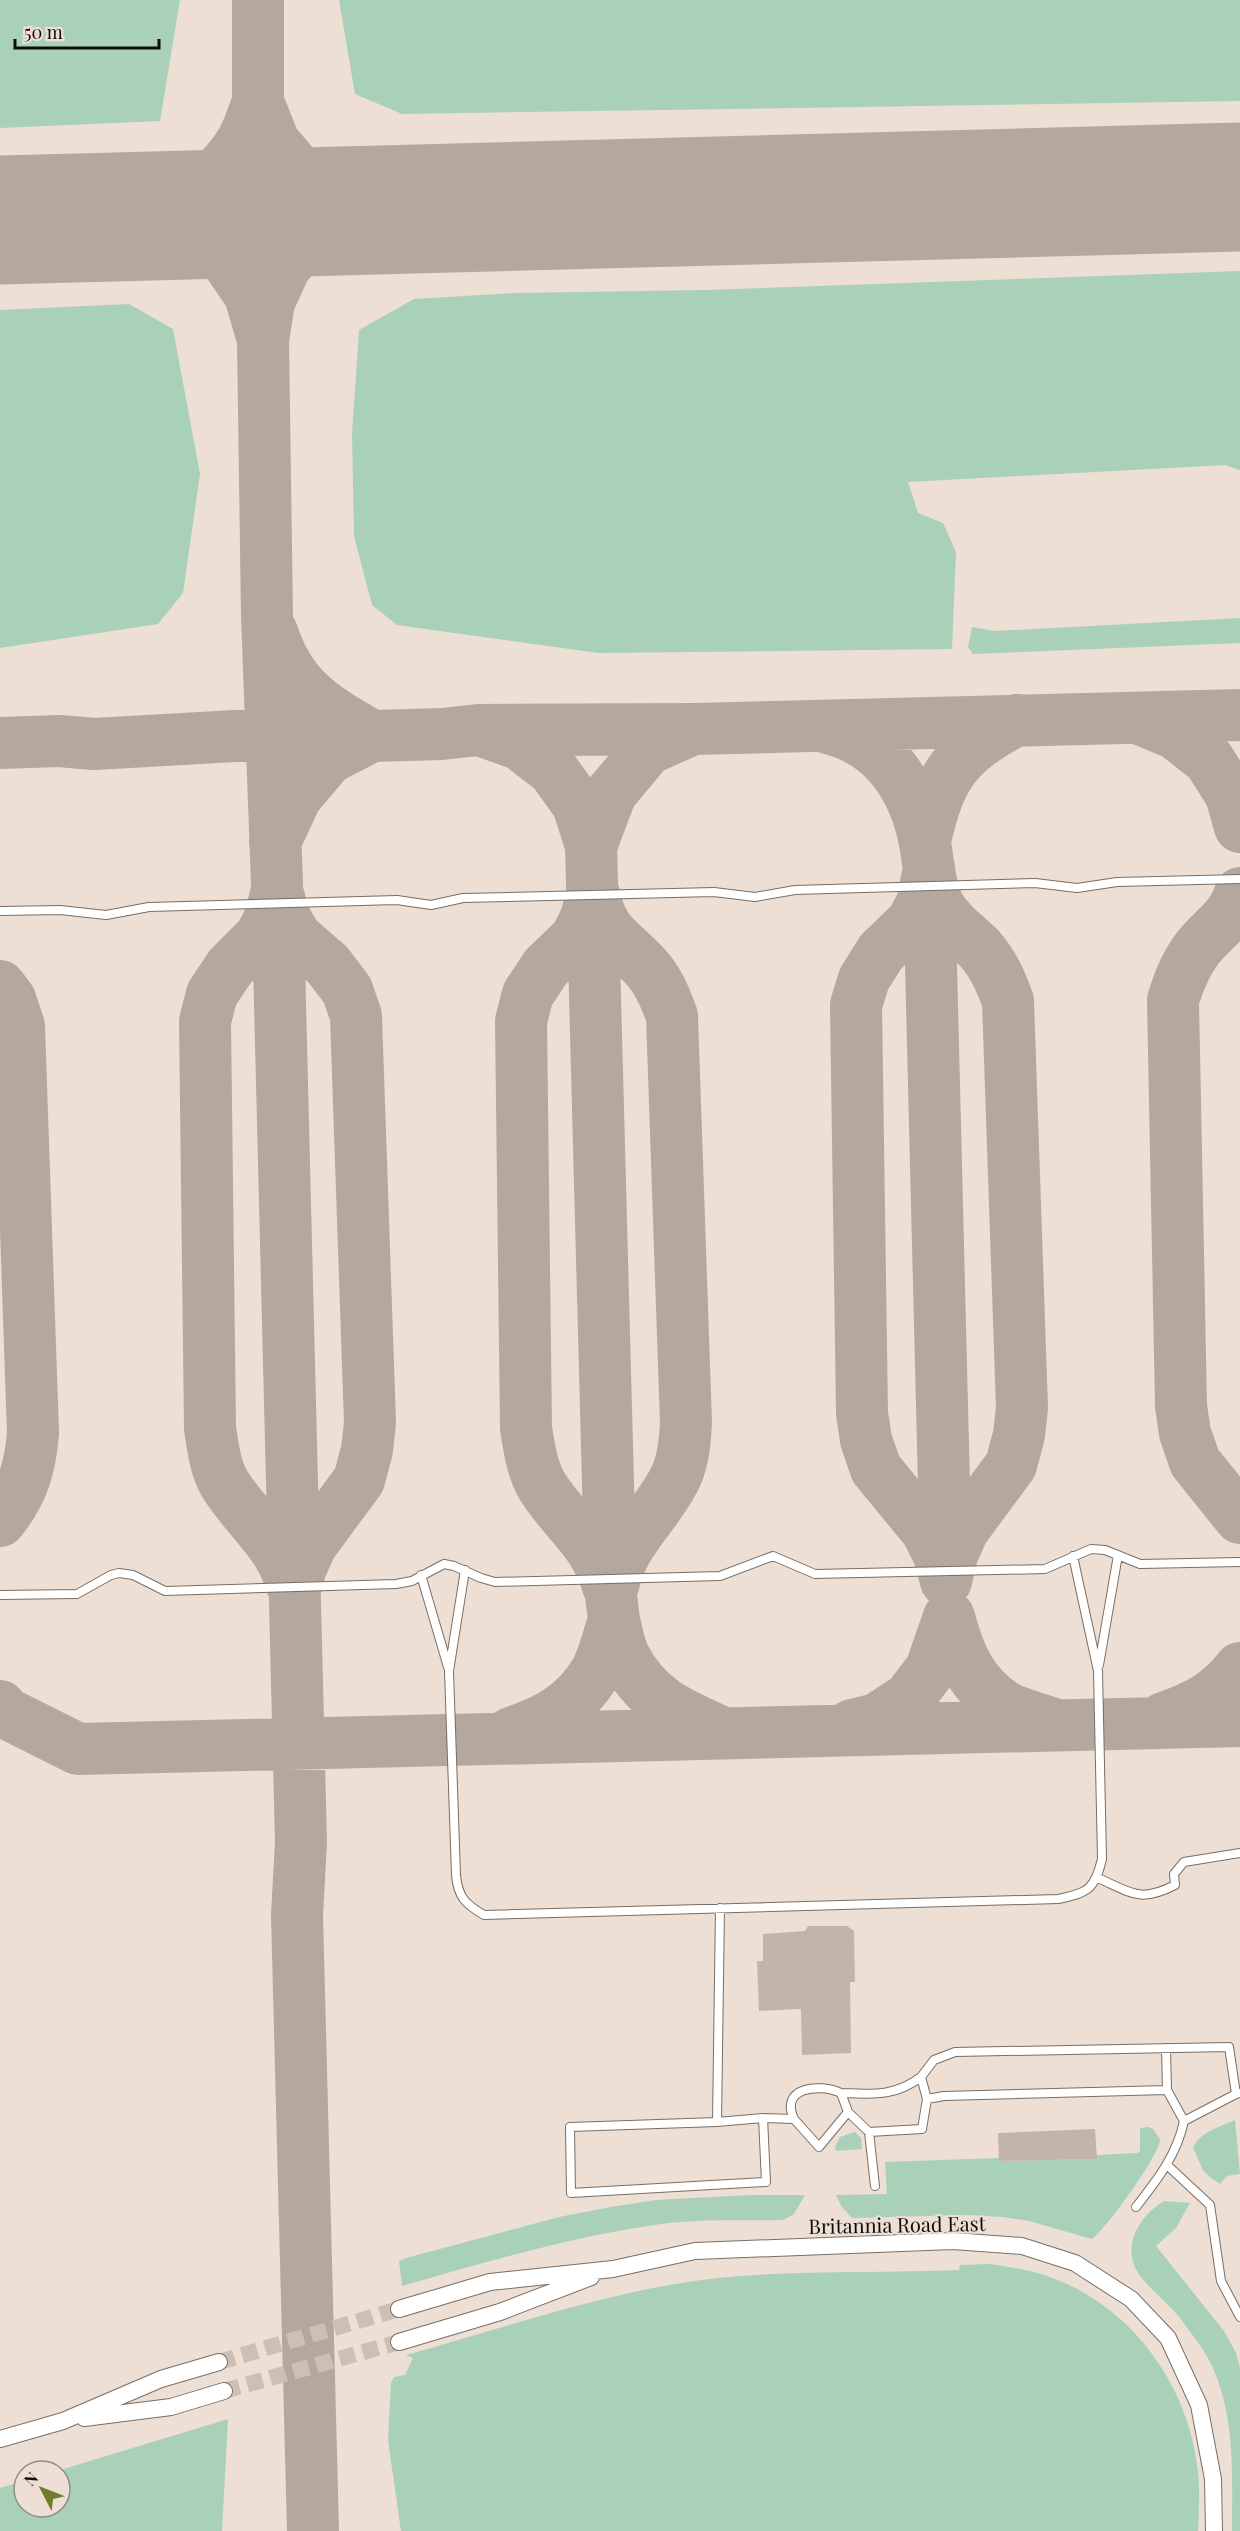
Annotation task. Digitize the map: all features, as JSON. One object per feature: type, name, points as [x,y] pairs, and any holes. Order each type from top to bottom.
[{"type":"street","name":"Britannia Road East","points":[[399,2309],[490,2282],[613,2269],[695,2252],[953,2241],[1022,2246],[1075,2263],[1131,2299],[1168,2338],[1199,2405],[1213,2479],[1214,2531]]},
{"type":"street","name":"Britannia Road East","points":[[399,2342],[500,2312],[613,2269]]},
{"type":"street","points":[[0,2439],[63,2421],[161,2379],[219,2362]]},
{"type":"street","points":[[63,2421],[171,2407],[224,2391]]},
{"type":"lane","points":[[0,911],[60,910],[106,915],[149,907],[398,900],[431,905],[463,898],[714,892],[755,897],[795,890],[1035,883],[1077,888],[1117,882],[1240,879]]},
{"type":"lane","points":[[0,1595],[77,1593],[119,1573],[133,1575],[165,1591],[396,1584],[412,1581],[444,1564],[495,1582],[720,1576],[773,1556],[815,1574],[1045,1569],[1091,1549],[1099,1548],[1140,1564],[1240,1563]]},
{"type":"lane","points":[[465,1570],[449,1671],[456,1875],[457,1890],[472,1908],[484,1915],[1058,1899],[1083,1892],[1098,1878],[1102,1859],[1098,1671],[1118,1555]]},
{"type":"lane","points":[[1073,1556],[1098,1671]]},
{"type":"lane","points":[[421,1575],[449,1671]]},
{"type":"lane","points":[[1098,1878],[1138,1895],[1155,1895],[1175,1885],[1174,1874],[1184,1862],[1240,1853]]},
{"type":"lane","points":[[717,2122],[720,1908]]},
{"type":"lane","points":[[848,2112],[819,2148],[794,2119],[789,2109],[796,2093],[811,2089],[834,2090],[841,2093],[892,2093],[909,2086],[921,2077],[934,2060],[955,2052],[1229,2047],[1238,2093],[1184,2121]]},
{"type":"lane","points":[[1136,2207],[1167,2165],[1180,2139],[1184,2121],[1167,2090],[1166,2048]]},
{"type":"lane","points":[[869,2132],[922,2129],[927,2099],[921,2077]]},
{"type":"lane","points":[[927,2099],[955,2096],[1167,2090]]},
{"type":"lane","points":[[841,2093],[848,2112],[869,2132],[875,2186]]},
{"type":"lane","points":[[763,2118],[766,2182],[571,2193],[570,2127],[717,2122],[763,2118],[794,2119]]},
{"type":"lane","points":[[1167,2165],[1210,2205],[1221,2281],[1240,2317]]},
{"type":"green space","points":[[0,0],[180,0],[160,121],[0,128]]},
{"type":"green space","points":[[339,0],[1240,0],[1240,101],[402,114],[355,94]]},
{"type":"green space","points":[[1240,271],[1240,470],[1225,465],[908,482],[918,513],[943,523],[956,552],[952,649],[599,653],[397,625],[372,605],[354,536],[352,434],[359,330],[414,299],[516,293],[705,290]]},
{"type":"green space","points":[[129,304],[173,329],[200,474],[183,593],[158,624],[0,648],[0,310]]},
{"type":"green space","points":[[1240,618],[1240,643],[973,654],[968,647],[972,627],[995,631]]},
{"type":"green space","points":[[1235,2120],[1240,2174],[1227,2176],[1220,2184],[1203,2170],[1193,2148],[1205,2134]]},
{"type":"green space","points":[[1140,2128],[1153,2129],[1160,2139],[1152,2159],[1109,2221],[1092,2239],[1029,2221],[1003,2217],[966,2215],[852,2218],[841,2206],[836,2195],[887,2194],[885,2162],[999,2158],[1000,2161],[1096,2159],[1097,2155],[1137,2153],[1140,2151]]},
{"type":"green space","points":[[855,2132],[861,2138],[862,2149],[836,2151],[835,2147],[840,2137]]},
{"type":"green space","points":[[749,2195],[805,2195],[794,2214],[783,2220],[682,2222],[634,2228],[534,2250],[402,2286],[399,2261],[559,2217],[656,2200]]},
{"type":"green space","points":[[1164,2201],[1190,2203],[1176,2228],[1156,2246],[1224,2331],[1236,2353],[1240,2368],[1240,2531],[1232,2531],[1231,2446],[1225,2404],[1219,2384],[1198,2342],[1177,2315],[1142,2278],[1133,2262],[1132,2244],[1138,2227],[1150,2212]]},
{"type":"green space","points":[[990,2264],[1043,2275],[1088,2295],[1113,2313],[1155,2358],[1184,2412],[1193,2442],[1199,2479],[1198,2531],[401,2531],[388,2440],[391,2383],[394,2377],[405,2375],[413,2358],[406,2355],[570,2308],[669,2285],[740,2276],[959,2270],[960,2265]]},
{"type":"green space","points":[[228,2419],[222,2531],[0,2531],[0,2488],[12,2484],[12,2519],[72,2519],[72,2466]]},
{"type":"building","points":[[808,1926],[847,1926],[854,1931],[855,1982],[850,1982],[851,2053],[802,2055],[801,2009],[759,2011],[757,1961],[763,1961],[763,1934],[805,1931]]},
{"type":"building","points":[[1095,2129],[1097,2159],[999,2161],[998,2133]]},
{"type":"taxiway","points":[[258,0],[258,213],[301,1842],[297,1915],[313,2531]]},
{"type":"taxiway","points":[[143,216],[186,195],[223,167],[242,141],[258,102],[274,142],[302,175],[340,198],[382,210]]},
{"type":"taxiway","points":[[143,216],[187,229],[224,257],[250,295],[263,340],[269,302],[285,267],[311,238],[345,218],[382,210]]},
{"type":"taxiway","points":[[272,632],[288,668],[310,695],[338,716],[372,736],[329,758],[296,797],[275,842]]},
{"type":"taxiway","points":[[0,743],[59,741],[94,744],[272,734],[372,736],[442,734],[478,730],[694,729],[1240,715]]},
{"type":"taxiway","points":[[1138,718],[1176,734],[1209,760],[1231,795],[1240,827]]},
{"type":"taxiway","points":[[925,841],[937,798],[954,767],[979,743],[1017,720]]},
{"type":"taxiway","points":[[822,726],[849,735],[871,748],[894,770],[903,783],[911,797],[922,828],[931,883],[939,906],[953,924],[985,955],[997,974],[1008,1001],[1022,1408],[1019,1435],[1011,1465],[963,1530],[952,1555],[946,1581]]},
{"type":"taxiway","points":[[591,846],[611,793],[648,749],[693,729]]},
{"type":"taxiway","points":[[485,732],[519,744],[553,770],[578,805],[591,846],[611,1596],[614,1620]]},
{"type":"taxiway","points":[[929,868],[922,903],[912,922],[881,952],[864,979],[856,1005],[862,1413],[866,1440],[876,1469],[927,1531],[939,1555],[946,1581]]},
{"type":"taxiway","points":[[929,885],[946,1566]]},
{"type":"taxiway","points":[[1240,893],[1227,917],[1193,955],[1183,973],[1173,1000],[1181,1406],[1185,1433],[1195,1462],[1240,1518]]},
{"type":"taxiway","points":[[276,894],[270,918],[260,937],[230,967],[212,994],[205,1021],[210,1428],[215,1458],[222,1479],[279,1556],[291,1583]]},
{"type":"taxiway","points":[[278,894],[285,918],[296,937],[328,965],[347,990],[356,1016],[370,1423],[367,1450],[359,1480],[311,1545],[297,1583]]},
{"type":"taxiway","points":[[592,894],[586,918],[576,938],[546,967],[528,994],[521,1021],[526,1428],[531,1458],[542,1486],[595,1556],[608,1586]]},
{"type":"taxiway","points":[[594,894],[607,927],[653,976],[672,1016],[686,1423],[683,1454],[676,1475],[665,1496],[631,1543],[613,1586]]},
{"type":"taxiway","points":[[0,986],[10,999],[19,1026],[33,1433],[24,1480],[0,1521]]},
{"type":"taxiway","points":[[852,1725],[877,1719],[909,1698],[931,1669],[949,1617],[962,1656],[975,1679],[984,1689],[1006,1707],[1051,1723]]},
{"type":"taxiway","points":[[511,1733],[559,1711],[578,1695],[598,1667],[614,1620],[624,1656],[643,1684],[665,1704],[721,1732]]},
{"type":"taxiway","points":[[1164,1718],[1206,1699],[1232,1678],[1240,1668]]},
{"type":"taxiway","points":[[0,1706],[6,1713],[78,1749],[1240,1721]]},
{"type":"runway","points":[[0,220],[1240,187]]},
{"type":"tunnel","points":[[219,2362],[399,2309]]},
{"type":"tunnel","points":[[224,2391],[399,2342]]}]
